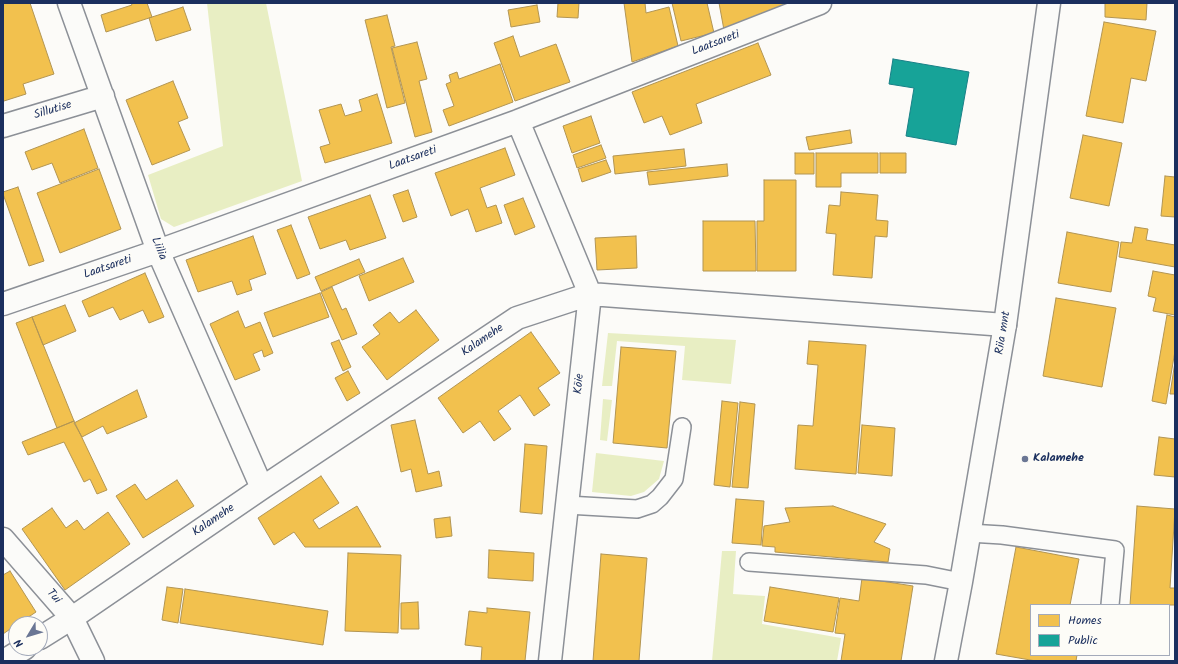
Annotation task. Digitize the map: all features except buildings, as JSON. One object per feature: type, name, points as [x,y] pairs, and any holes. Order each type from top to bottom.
[{"type":"street","name":"Liilia","points":[[69,3],[158,251],[262,488]]},
{"type":"street","name":"Laatsareti","points":[[3,304],[158,251],[518,121],[820,3]]},
{"type":"street","name":"Riia mnt","points":[[946,661],[1006,325],[1049,3]]},
{"type":"street","name":"Sillutise","points":[[3,126],[102,96]]},
{"type":"street","name":"Köie","points":[[518,121],[590,294],[550,661]]},
{"type":"street","name":"Kalamehe","points":[[48,633],[517,318],[590,294],[1006,325]]},
{"type":"street","name":"Tui","points":[[3,539],[72,618],[93,661]]},
{"type":"lane","points":[[567,505],[637,509],[652,504],[674,479],[682,427]]},
{"type":"lane","points":[[969,533],[1002,535],[1116,550],[1110,604]]},
{"type":"lane","points":[[749,562],[926,575],[961,582]]},
{"type":"green space","points":[[207,3],[266,3],[302,181],[174,227],[161,219],[148,175],[223,146]]},
{"type":"green space","points":[[608,333],[736,340],[731,384],[682,380],[685,346],[617,341],[612,386],[602,386]]},
{"type":"green space","points":[[603,399],[612,400],[607,441],[600,440]]},
{"type":"green space","points":[[596,453],[664,461],[659,479],[644,492],[631,496],[592,492]]},
{"type":"green space","points":[[722,551],[736,551],[733,594],[765,596],[762,624],[841,638],[837,661],[712,661]]},
{"type":"place","name":"Kalamehe","points":[[1025,459]]}]
